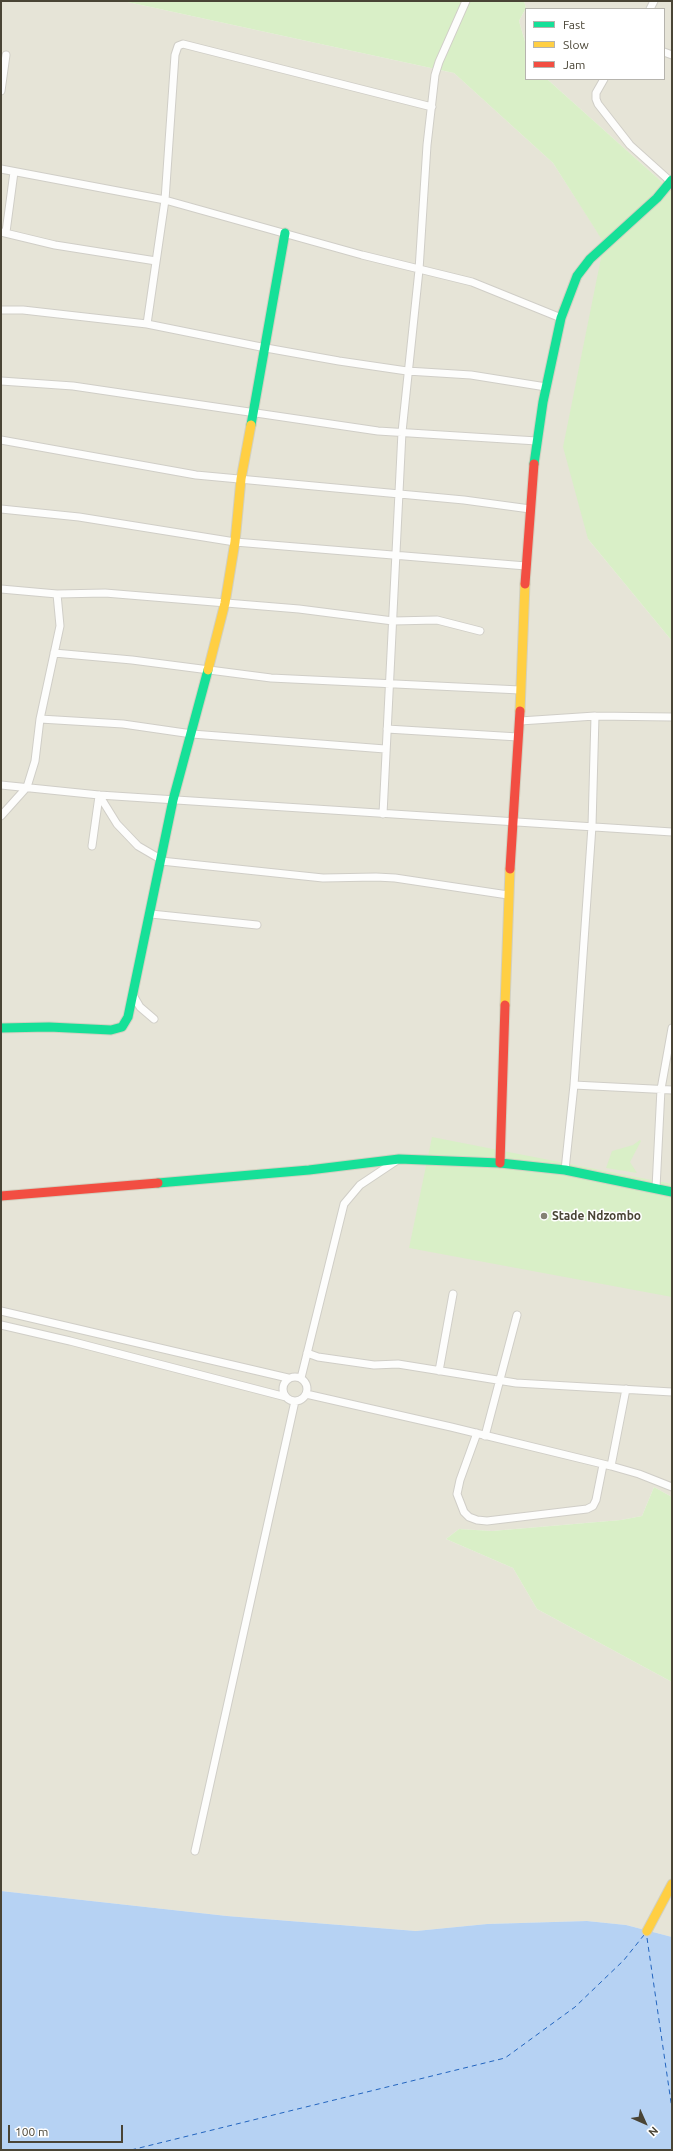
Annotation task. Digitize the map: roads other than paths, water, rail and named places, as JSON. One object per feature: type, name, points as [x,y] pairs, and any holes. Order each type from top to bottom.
[{"type":"main road","points":[[500,1164],[508,894],[520,721],[526,566],[537,441],[546,387],[561,318],[577,276],[586,263],[657,198],[672,182]]},
{"type":"main road","points":[[1,1028],[117,1030],[122,1027],[128,1017],[151,914],[173,800],[209,670],[225,603],[235,542],[241,479],[252,414],[266,348],[285,233]]},
{"type":"main road","points":[[1,1196],[309,1170],[399,1159],[500,1164],[565,1170],[672,1192]]},
{"type":"main road","points":[[647,1932],[672,1884]]},
{"type":"street","points":[[383,814],[385,749],[391,683],[402,432],[432,107],[439,62],[466,1]]},
{"type":"street","points":[[147,324],[165,200],[175,55],[178,46],[180,45],[432,107]]},
{"type":"street","points":[[1,91],[6,55]]},
{"type":"street","points":[[603,80],[596,93],[598,104],[630,145],[672,182]]},
{"type":"street","points":[[1,170],[165,200],[418,270],[481,285],[561,318]]},
{"type":"street","points":[[14,172],[3,232],[55,245],[156,261]]},
{"type":"street","points":[[1,310],[23,310],[147,324],[266,348],[407,371],[471,375],[546,387]]},
{"type":"street","points":[[1,381],[73,386],[378,432],[402,432],[537,441]]},
{"type":"street","points":[[1,440],[196,475],[400,496],[464,500],[530,509]]},
{"type":"street","points":[[1,509],[79,517],[235,542],[526,566]]},
{"type":"street","points":[[1,589],[57,594],[105,593],[299,609],[393,621],[437,620],[480,631]]},
{"type":"street","points":[[1,816],[27,787],[35,761],[40,719],[60,626],[57,594]]},
{"type":"street","points":[[54,653],[271,678],[520,690]]},
{"type":"street","points":[[565,1170],[574,1085],[592,826],[596,716]]},
{"type":"street","points":[[520,721],[596,716],[672,717]]},
{"type":"street","points":[[40,719],[123,724],[192,734],[385,749]]},
{"type":"street","points":[[387,729],[518,737]]},
{"type":"street","points":[[1,785],[99,795],[672,832]]},
{"type":"street","points":[[92,846],[99,795]]},
{"type":"street","points":[[99,795],[117,824],[138,846],[162,860],[323,878],[376,876],[508,894]]},
{"type":"street","points":[[151,914],[257,925]]},
{"type":"street","points":[[133,995],[140,1007],[154,1018]]},
{"type":"street","points":[[656,1188],[661,1089],[672,1028]]},
{"type":"street","points":[[574,1085],[672,1090]]},
{"type":"street","points":[[301,1378],[344,1204],[360,1185],[399,1159]]},
{"type":"street","points":[[439,1372],[453,1294]]},
{"type":"street","points":[[1,1311],[288,1378],[294,1376],[301,1378],[307,1388],[306,1394],[296,1401],[195,1851]]},
{"type":"street","points":[[485,1436],[517,1315]]},
{"type":"street","points":[[1,1325],[70,1341],[286,1397],[296,1401]]},
{"type":"street","points":[[307,1353],[318,1357],[374,1364],[398,1364],[439,1372],[516,1383],[672,1392]]},
{"type":"street","points":[[286,1397],[282,1387],[288,1378]]},
{"type":"street","points":[[611,1466],[626,1389]]},
{"type":"street","points":[[306,1394],[477,1433],[611,1466],[639,1474],[672,1487]]},
{"type":"street","points":[[477,1433],[460,1480],[457,1494],[460,1506],[464,1512],[469,1517],[477,1520],[587,1509],[593,1506],[596,1500],[603,1465]]},
{"type":"water","points":[[1,1891],[227,1916],[416,1931],[487,1924],[587,1921],[626,1925],[672,1937],[672,2150],[1,2150]]},
{"type":"place","name":"Stade Ndzombo","points":[[544,1216]]}]
